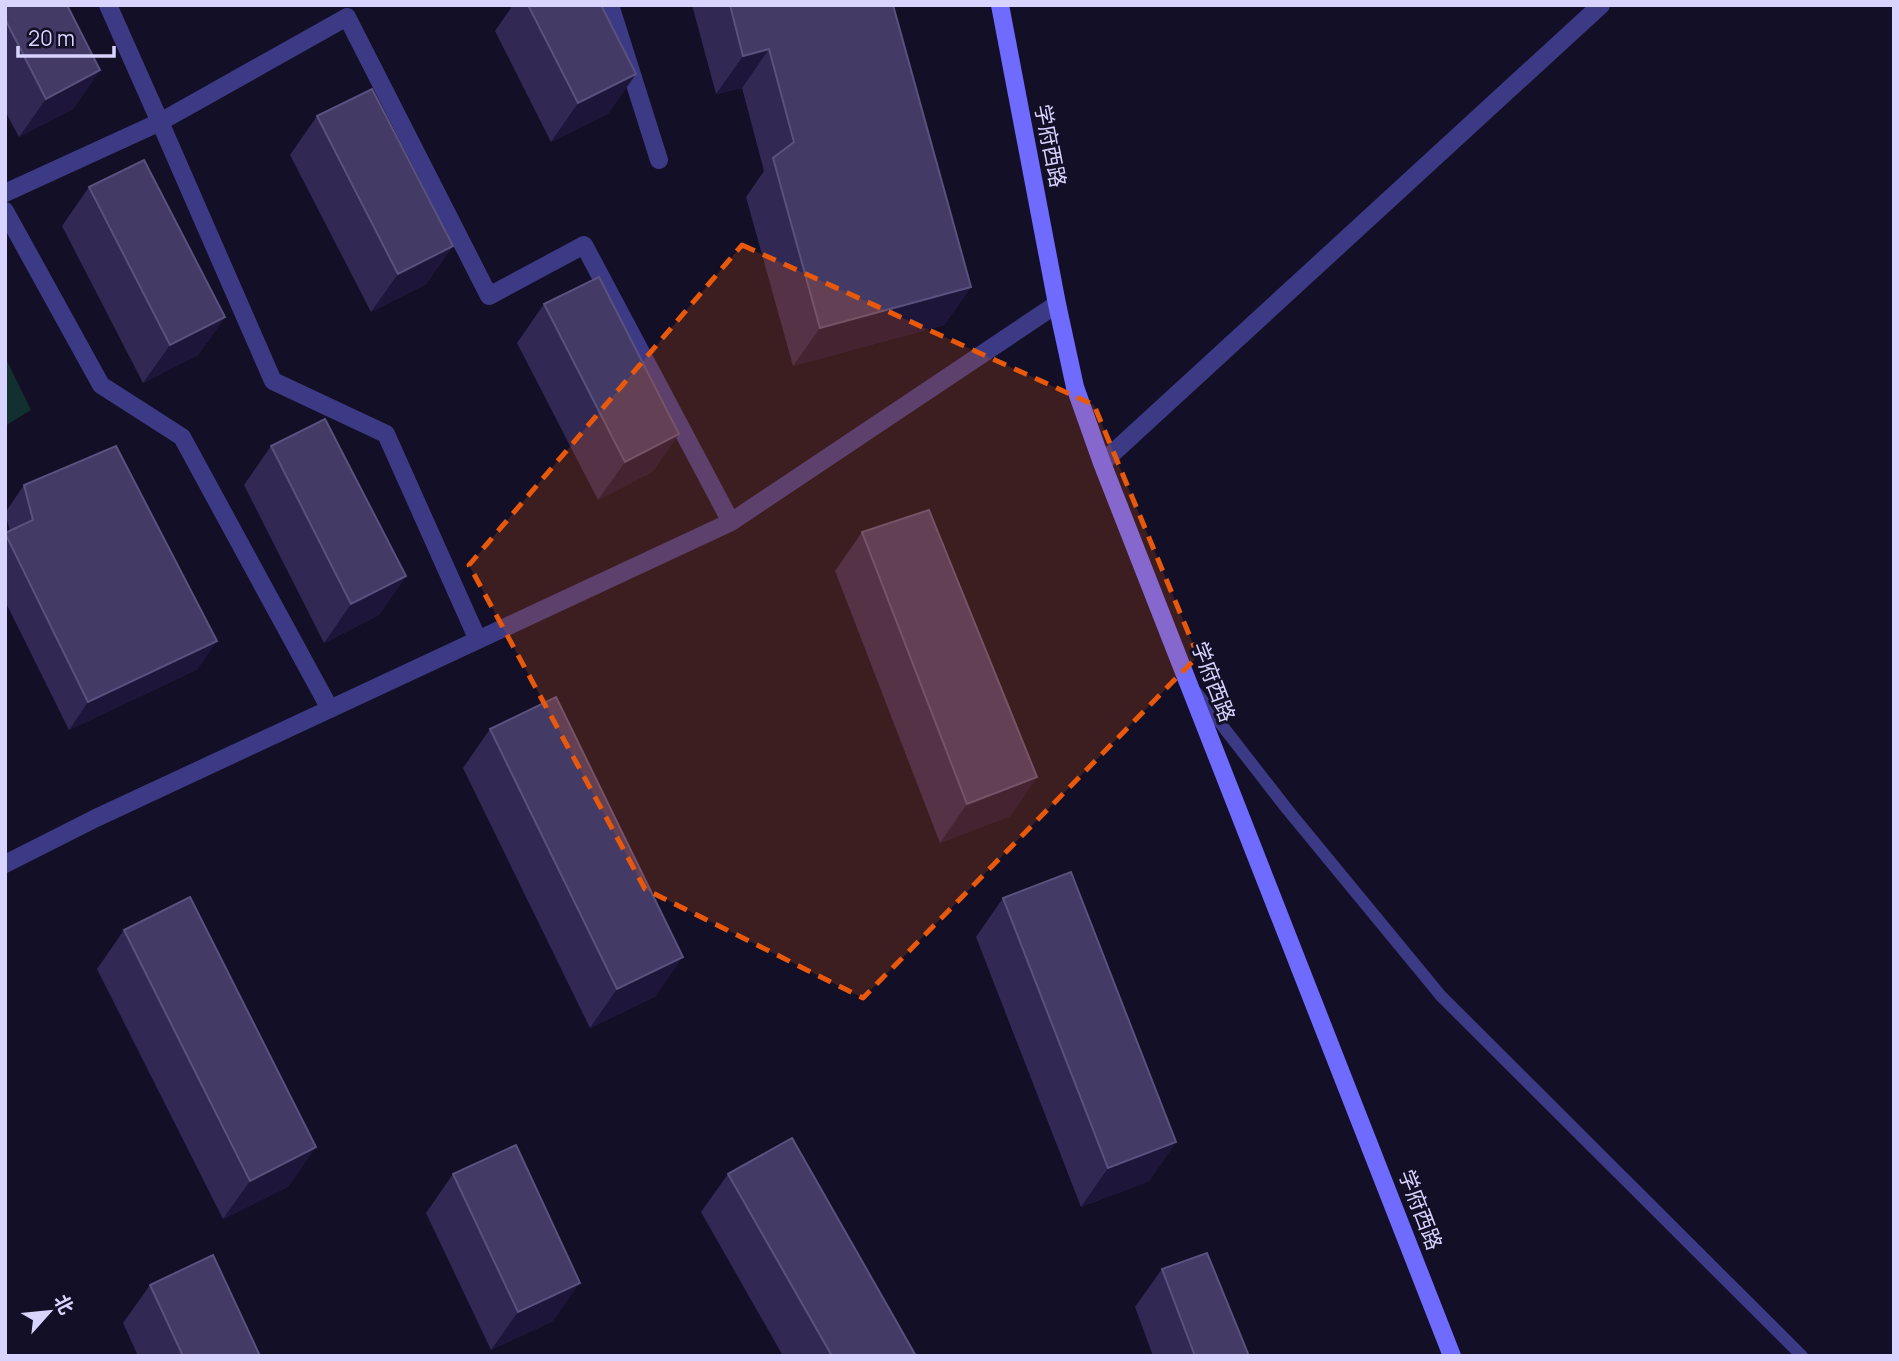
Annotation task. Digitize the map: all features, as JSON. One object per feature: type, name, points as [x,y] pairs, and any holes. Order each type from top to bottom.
[{"type":"main road","name":"学府西路","points":[[1000,5],[1075,387],[1102,463],[1452,1356]]},
{"type":"street","points":[[108,5],[273,381],[386,434],[478,640]]},
{"type":"street","points":[[611,5],[659,160]]},
{"type":"street","points":[[1102,463],[1601,5]]},
{"type":"street","points":[[5,194],[160,122],[343,11],[488,296],[584,245],[731,522]]},
{"type":"street","points":[[5,211],[101,385],[181,438],[330,709]]},
{"type":"street","points":[[5,864],[96,818],[731,522],[1057,304]]},
{"type":"lane","points":[[1188,680],[1287,809],[1441,996],[1802,1356]]},
{"type":"highlighted area","points":[[742,245],[1094,405],[1198,656],[863,998],[645,889],[469,565]]},
{"type":"green space","points":[[5,357],[31,410],[5,426]]},
{"type":"building","points":[[5,5],[67,5],[100,70],[46,99],[5,19]]},
{"type":"building","points":[[528,5],[601,5],[636,74],[578,103]]},
{"type":"building","points":[[730,5],[893,5],[971,287],[820,328],[773,158],[794,142],[769,49],[743,56]]},
{"type":"building","points":[[372,89],[453,246],[398,274],[317,116]]},
{"type":"building","points":[[144,160],[225,317],[170,345],[89,187]]},
{"type":"building","points":[[599,277],[679,434],[625,462],[544,304]]},
{"type":"building","points":[[325,419],[406,576],[351,604],[271,446]]},
{"type":"building","points":[[116,446],[217,641],[88,702],[5,533],[33,520],[24,485]]},
{"type":"building","points":[[929,510],[1037,777],[967,804],[862,532]]},
{"type":"building","points":[[556,697],[683,957],[617,989],[490,729]]},
{"type":"building","points":[[1071,872],[1176,1142],[1108,1168],[1003,898]]},
{"type":"building","points":[[190,897],[316,1147],[250,1181],[124,930]]},
{"type":"building","points":[[792,1138],[916,1356],[832,1356],[728,1174]]},
{"type":"building","points":[[516,1145],[580,1283],[518,1312],[453,1174]]},
{"type":"building","points":[[1207,1253],[1249,1356],[1195,1356],[1162,1269]]},
{"type":"building","points":[[213,1255],[260,1356],[183,1356],[150,1285]]}]
